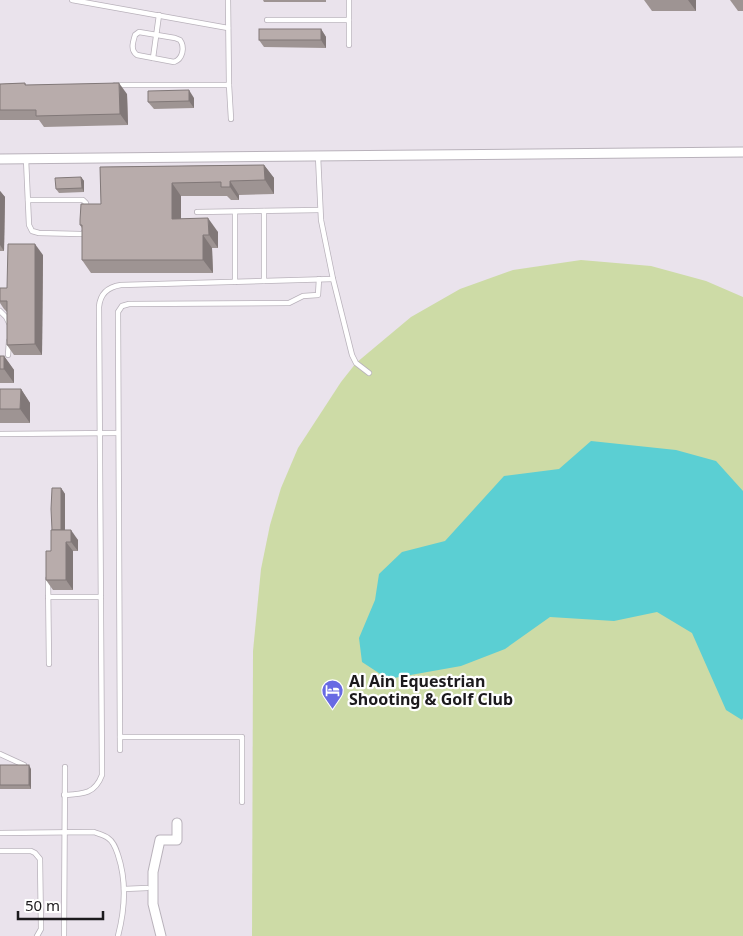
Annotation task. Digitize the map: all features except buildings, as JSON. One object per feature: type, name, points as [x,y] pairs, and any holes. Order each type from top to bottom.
[{"type":"street","points":[[0,159],[743,152]]},
{"type":"street","points":[[162,936],[153,904],[153,872],[160,840],[177,840],[177,823]]},
{"type":"lane","points":[[72,0],[228,28]]},
{"type":"lane","points":[[228,0],[231,119]]},
{"type":"lane","points":[[349,0],[349,45]]},
{"type":"lane","points":[[152,58],[159,16]]},
{"type":"lane","points":[[267,20],[349,20]]},
{"type":"lane","points":[[142,32],[156,35],[178,38],[183,46],[182,56],[176,61],[152,58],[134,53],[132,48],[134,37],[137,33],[142,32]]},
{"type":"lane","points":[[110,85],[229,85]]},
{"type":"lane","points":[[318,156],[321,220],[333,279],[352,355],[356,363],[369,374]]},
{"type":"lane","points":[[26,159],[29,225],[32,231],[35,233],[80,234],[84,233],[86,228]]},
{"type":"lane","points":[[28,200],[83,200],[87,204],[87,212]]},
{"type":"lane","points":[[197,212],[320,210]]},
{"type":"lane","points":[[264,211],[264,281]]},
{"type":"lane","points":[[235,212],[235,282]]},
{"type":"lane","points":[[64,795],[87,793],[97,786],[102,774],[99,307],[102,294],[114,286],[121,285],[333,279]]},
{"type":"lane","points":[[120,750],[118,312],[122,306],[129,304],[289,303],[303,296],[318,295],[319,280]]},
{"type":"lane","points":[[0,311],[6,317],[9,324],[8,355]]},
{"type":"lane","points":[[0,434],[118,433]]},
{"type":"lane","points":[[48,571],[49,664]]},
{"type":"lane","points":[[48,597],[101,597]]},
{"type":"lane","points":[[120,737],[242,736],[242,802]]},
{"type":"lane","points":[[0,754],[24,765]]},
{"type":"lane","points":[[64,936],[65,767]]},
{"type":"lane","points":[[0,833],[94,832],[108,838],[113,844],[119,859],[124,889],[123,912],[118,936]]},
{"type":"lane","points":[[0,850],[32,851],[40,859],[41,929],[37,936]]},
{"type":"lane","points":[[124,889],[153,889]]},
{"type":"green space","points":[[581,260],[651,266],[706,281],[743,297],[743,936],[252,936],[253,651],[261,569],[270,525],[281,488],[298,448],[341,382],[356,363],[411,317],[460,289],[513,270]]},
{"type":"water","points":[[591,441],[676,450],[716,461],[743,491],[742,720],[726,710],[692,633],[657,612],[614,621],[550,617],[505,649],[461,666],[388,679],[362,662],[359,638],[375,600],[379,574],[402,552],[445,541],[504,476],[559,469]]},
{"type":"place","name":"Al Ain Equestrian Shooting & Golf Club","points":[[333,709]]}]
